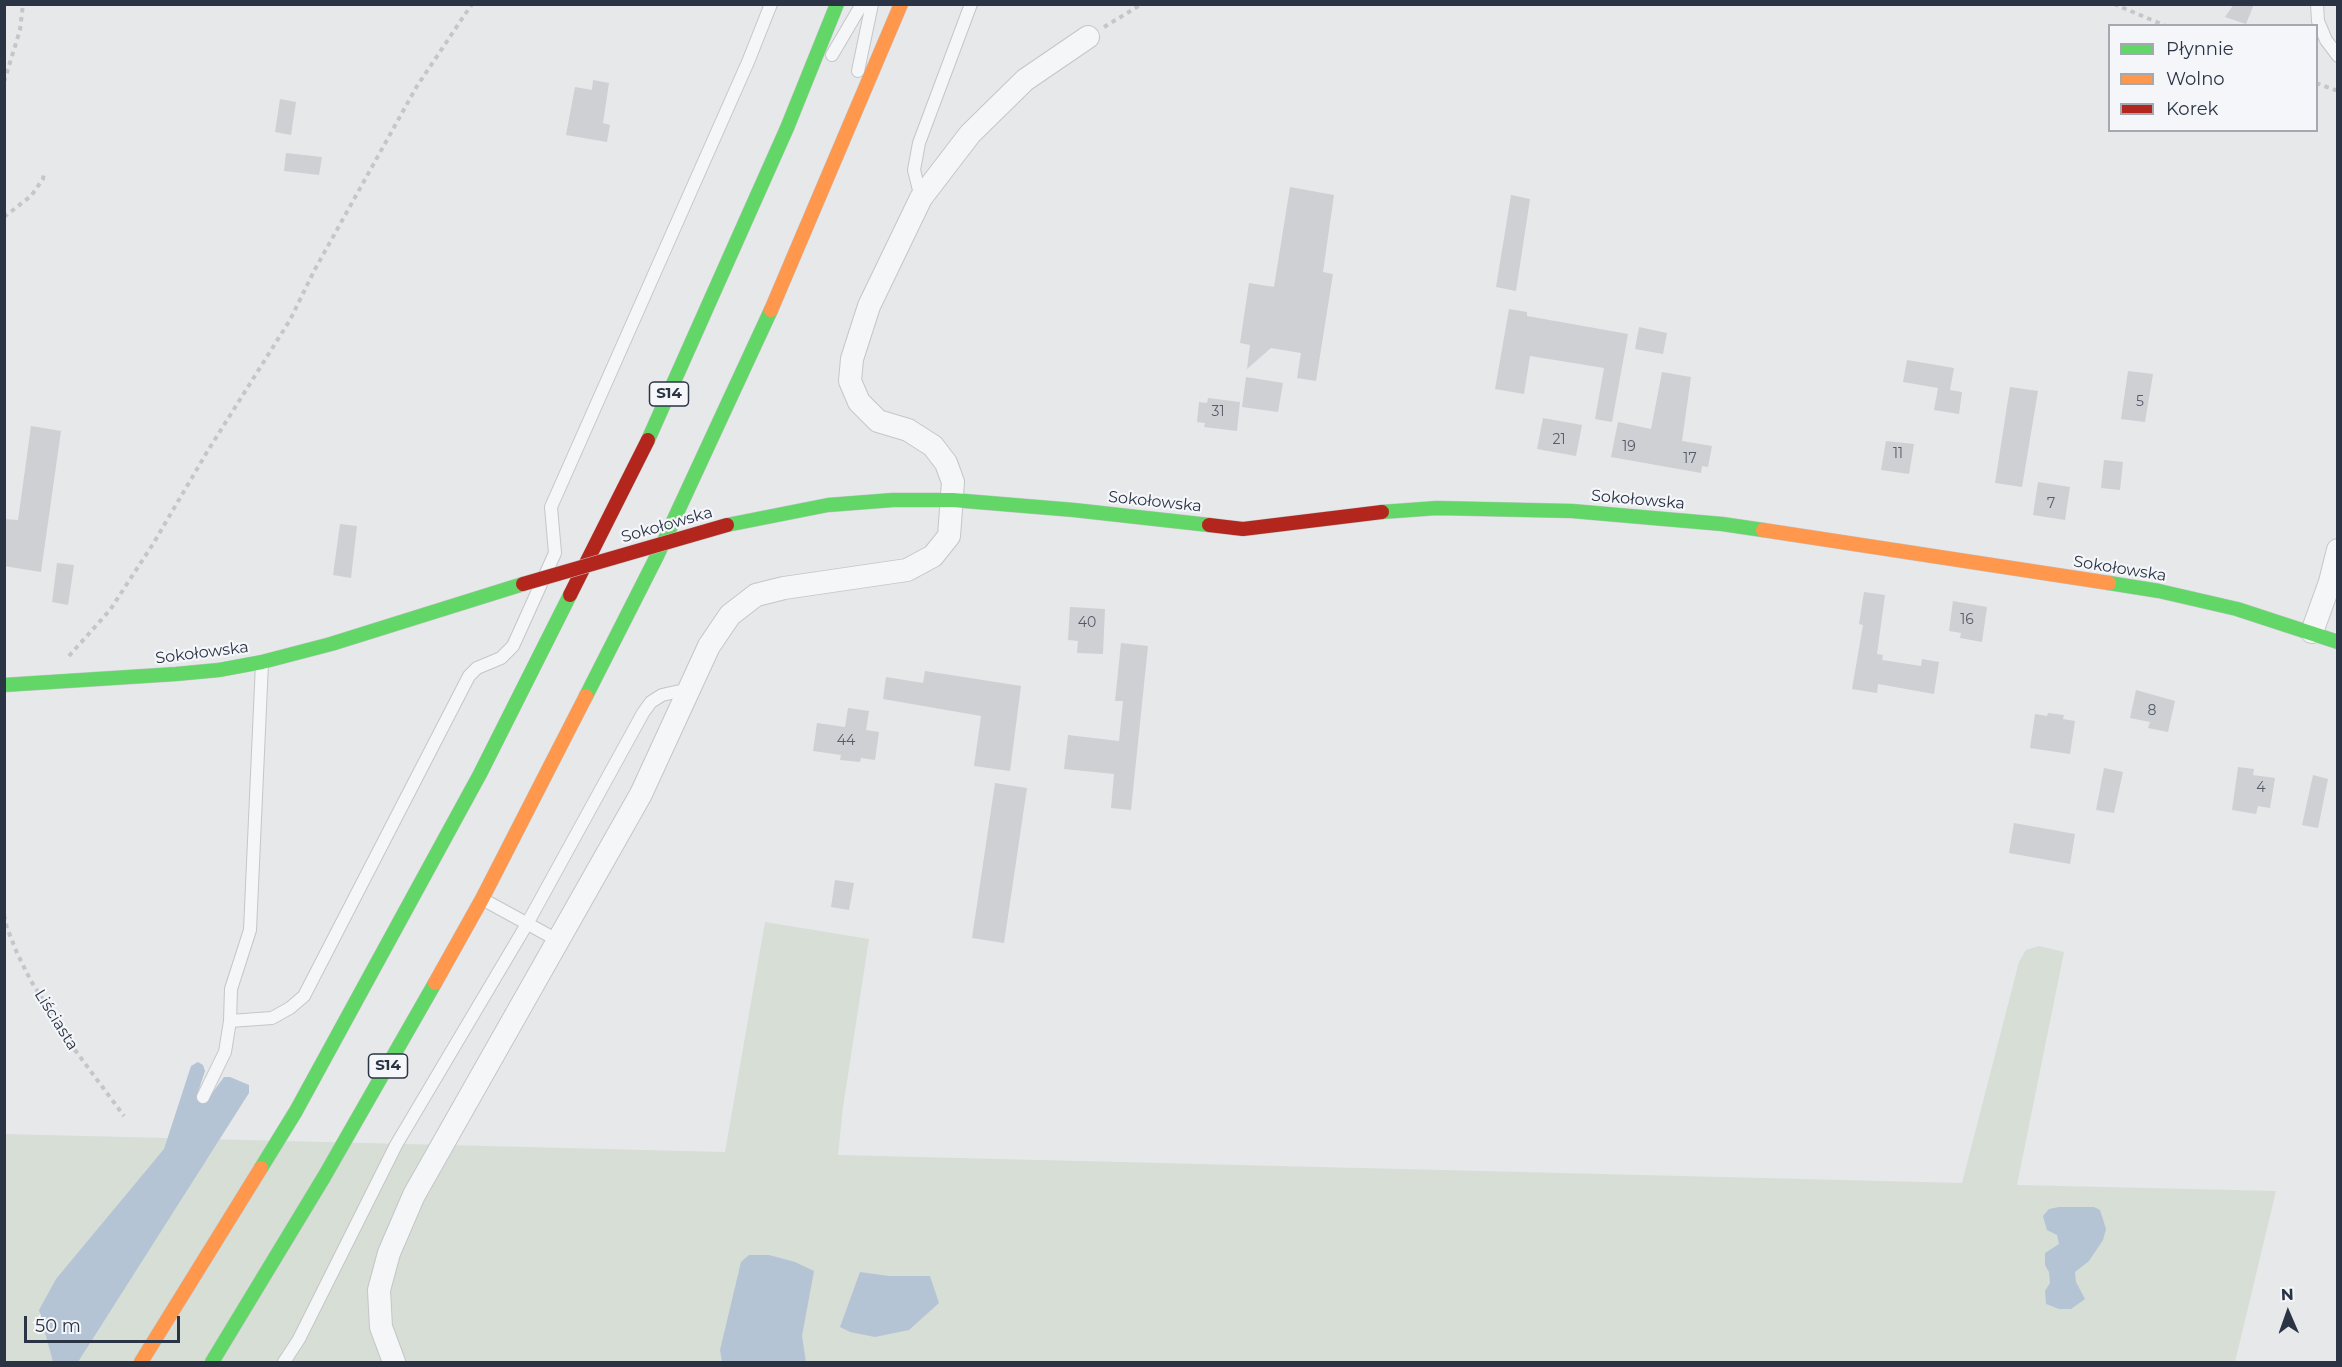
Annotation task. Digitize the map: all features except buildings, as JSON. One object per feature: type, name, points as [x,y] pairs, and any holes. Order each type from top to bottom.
[{"type":"main road","name":"S14","points":[[141,1362],[296,1111],[480,774],[642,453],[787,128],[837,4]]},
{"type":"main road","name":"S14","points":[[212,1362],[330,1167],[482,899],[657,556],[783,284],[901,4]]},
{"type":"main road","name":"Sokołowska","points":[[4,685],[176,674],[262,662],[331,644],[727,525],[828,505],[893,500],[953,500],[1243,528],[1338,516],[1437,508],[1572,511],[1722,524],[2197,598],[2312,632],[2337,642]]},
{"type":"street","points":[[394,1362],[381,1327],[379,1290],[389,1253],[414,1195],[641,794],[709,646],[730,615],[756,596],[784,588],[907,570],[933,556],[949,536],[953,483],[946,463],[933,446],[908,430],[878,421],[859,402],[850,381],[852,359],[868,306],[921,198],[970,134],[1024,80],[1088,37]]},
{"type":"street","points":[[2312,632],[2330,582],[2337,550]]},
{"type":"lane","points":[[230,1022],[272,1018],[290,1008],[304,996],[469,676],[477,668],[501,658],[513,646],[555,553],[551,507],[748,62],[771,4]]},
{"type":"lane","points":[[787,128],[862,4]]},
{"type":"lane","points":[[842,148],[872,4]]},
{"type":"lane","points":[[921,198],[914,170],[919,143],[971,4]]},
{"type":"lane","points":[[2317,4],[2318,21],[2326,40],[2337,56]]},
{"type":"lane","points":[[203,1097],[225,1052],[230,1022],[231,988],[250,930],[262,662]]},
{"type":"lane","points":[[284,1362],[299,1339],[396,1145],[527,924],[643,713],[651,702],[662,695],[689,689]]},
{"type":"lane","points":[[482,899],[559,941]]},
{"type":"path","points":[[4,82],[20,30],[23,4]]},
{"type":"path","points":[[67,658],[110,610],[153,544],[207,452],[290,320],[314,271],[417,86],[472,4]]},
{"type":"path","points":[[1088,37],[1142,4]]},
{"type":"path","points":[[2114,4],[2161,24]]},
{"type":"path","points":[[2318,84],[2337,91]]},
{"type":"path","points":[[4,217],[31,196],[43,179],[44,172]]},
{"type":"path","name":"Liściasta","points":[[4,915],[14,945],[31,981],[75,1050],[124,1116]]},
{"type":"shaded area","points":[[765,922],[869,939],[843,1107],[838,1155],[1962,1183],[2019,962],[2026,950],[2039,946],[2064,952],[2017,1185],[2276,1191],[2235,1362],[5,1362],[5,1134],[725,1152]]},
{"type":"water","points":[[198,1062],[203,1065],[205,1071],[197,1095],[207,1100],[224,1077],[230,1077],[249,1085],[249,1093],[78,1362],[53,1362],[39,1310],[56,1279],[164,1149],[191,1066]]},
{"type":"water","points":[[2094,1207],[2100,1210],[2106,1229],[2103,1240],[2089,1261],[2075,1272],[2076,1282],[2085,1299],[2071,1309],[2059,1309],[2046,1304],[2045,1291],[2050,1283],[2049,1272],[2045,1265],[2045,1253],[2059,1244],[2057,1235],[2047,1230],[2043,1216],[2049,1209]]},
{"type":"water","points":[[749,1255],[769,1255],[795,1262],[814,1271],[802,1336],[806,1362],[722,1362],[720,1350],[741,1262]]},
{"type":"water","points":[[860,1272],[889,1276],[930,1276],[939,1303],[909,1330],[875,1337],[850,1332],[840,1327]]},
{"type":"traffic: fast","points":[[648,440],[787,128],[837,4]]},
{"type":"traffic: fast","points":[[586,696],[657,556],[771,310]]},
{"type":"traffic: fast","points":[[727,525],[828,505],[893,500],[953,500],[1074,510],[1209,525]]},
{"type":"traffic: fast","points":[[1382,512],[1437,508],[1572,511],[1722,524],[1763,530]]},
{"type":"traffic: fast","points":[[2109,583],[2159,591],[2237,609],[2338,642]]},
{"type":"traffic: fast","points":[[4,685],[176,674],[219,670],[262,662],[331,644],[523,584]]},
{"type":"traffic: fast","points":[[261,1168],[296,1111],[480,774],[570,595]]},
{"type":"traffic: fast","points":[[212,1362],[324,1177],[435,983]]},
{"type":"traffic: slow","points":[[771,310],[901,4]]},
{"type":"traffic: slow","points":[[1763,530],[2109,583]]},
{"type":"traffic: slow","points":[[435,983],[482,899],[586,696]]},
{"type":"traffic: slow","points":[[141,1362],[261,1168]]},
{"type":"traffic: jam","points":[[570,595],[648,440]]},
{"type":"traffic: jam","points":[[1209,525],[1243,529],[1382,512]]},
{"type":"traffic: jam","points":[[523,584],[727,525]]}]
